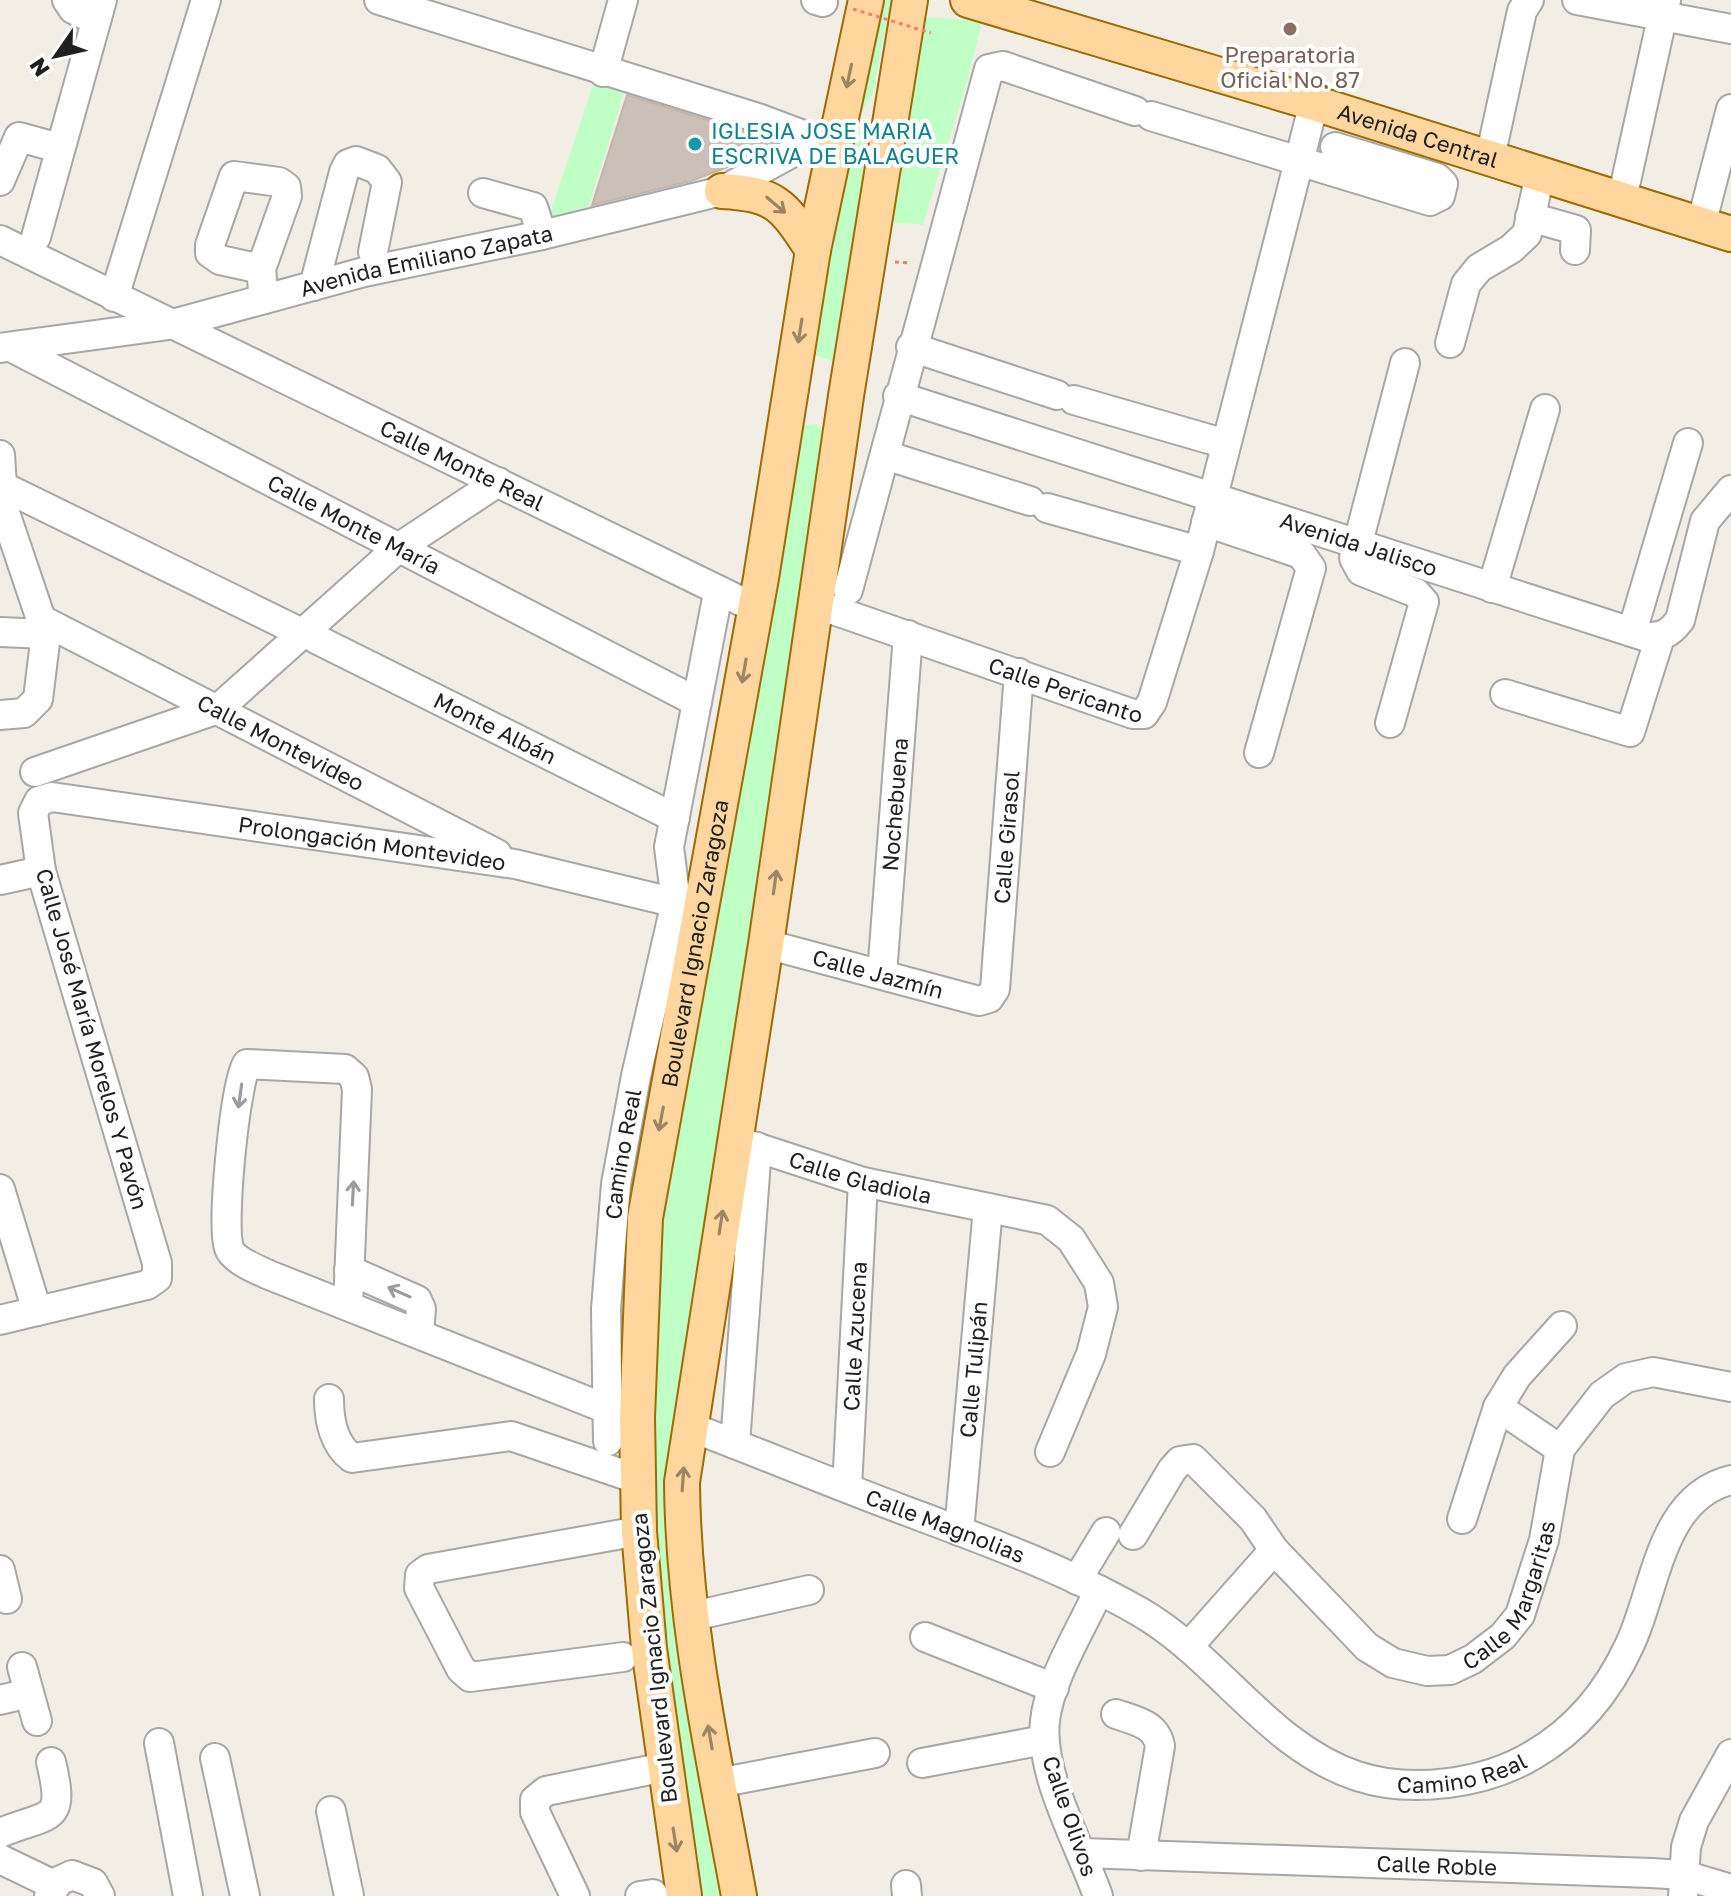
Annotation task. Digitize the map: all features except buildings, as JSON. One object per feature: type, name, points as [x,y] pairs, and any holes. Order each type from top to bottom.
[{"type":"main road","points":[[826,133],[862,120],[875,107],[898,0]]},
{"type":"main road","name":"Boulevard Ignacio Zaragoza","points":[[739,1896],[689,1617],[682,1524],[688,1426],[746,1143],[766,944],[846,396],[910,0]]},
{"type":"main road","name":"Avenida Central","points":[[968,0],[1314,103],[1716,229]]},
{"type":"main road","name":"Boulevard Ignacio Zaragoza","points":[[659,1895],[665,1767],[649,1648],[637,1479],[645,1218],[689,905],[755,608],[813,250],[826,133],[859,5]]},
{"type":"main road","points":[[722,191],[767,197],[795,224],[813,250]]},
{"type":"main road","points":[[792,385],[846,396]]},
{"type":"street","points":[[36,237],[99,10],[73,9],[67,0]]},
{"type":"street","points":[[114,297],[206,0]]},
{"type":"street","points":[[379,0],[603,72],[758,118],[826,133]]},
{"type":"street","points":[[603,72],[623,0]]},
{"type":"street","points":[[1490,158],[1522,11],[1529,0]]},
{"type":"street","points":[[1577,0],[1664,7],[1731,29]]},
{"type":"street","points":[[1622,199],[1664,7]]},
{"type":"street","points":[[848,590],[911,347],[989,69],[1003,66],[1143,114],[1430,201],[1440,196],[1443,184],[1437,178],[1335,147]]},
{"type":"street","name":"Calle Pericanto","points":[[816,604],[1133,714],[1144,714],[1152,702],[1199,551],[1314,103]]},
{"type":"street","points":[[1716,229],[1731,109]]},
{"type":"street","name":"Avenida Emiliano Zapata","points":[[6,348],[169,325],[314,286],[722,191],[826,133]]},
{"type":"street","points":[[0,181],[19,137],[59,148]]},
{"type":"street","points":[[314,286],[344,172],[348,164],[356,161],[377,169],[387,182],[373,252]]},
{"type":"street","points":[[1450,343],[1466,284],[1479,268],[1511,249],[1527,234],[1540,174]]},
{"type":"street","points":[[483,193],[533,207],[542,235]]},
{"type":"street","points":[[1530,217],[1576,230],[1575,250]]},
{"type":"street","name":"Calle Monte Real","points":[[0,240],[169,325],[498,482],[718,593],[755,608]]},
{"type":"street","points":[[261,269],[264,299]]},
{"type":"street","points":[[911,347],[1065,398],[1226,444]]},
{"type":"street","name":"Calle Monte María","points":[[6,348],[697,702]]},
{"type":"street","points":[[1390,723],[1424,602],[1416,593],[1355,566],[1357,545],[1405,363]]},
{"type":"street","name":"Avenida Jalisco","points":[[898,396],[1209,509],[1357,545],[1646,635]]},
{"type":"street","points":[[1492,588],[1545,409]]},
{"type":"street","points":[[1505,694],[1630,732],[1646,635],[1688,443]]},
{"type":"street","points":[[0,455],[2,492],[45,628],[38,699],[33,708],[24,713],[0,715]]},
{"type":"street","points":[[885,455],[1199,551]]},
{"type":"street","points":[[35,772],[218,709],[309,636],[398,548],[498,482]]},
{"type":"street","points":[[1646,635],[1671,632],[1680,620],[1705,521],[1731,490]]},
{"type":"street","name":"Monte Albán","points":[[2,492],[309,636],[675,818]]},
{"type":"street","points":[[1209,509],[1301,554],[1308,559],[1311,568],[1259,753]]},
{"type":"street","points":[[689,905],[670,878],[669,847],[718,593]]},
{"type":"street","points":[[0,632],[45,628]]},
{"type":"street","name":"Calle Montevideo","points":[[45,628],[218,709],[515,864]]},
{"type":"street","name":"Nochebuena","points":[[882,974],[908,635]]},
{"type":"street","name":"Calle Girasol","points":[[989,998],[995,989],[1019,673]]},
{"type":"street","name":"Prolongación Montevideo","points":[[39,801],[52,797],[515,864],[689,905]]},
{"type":"street","name":"Calle José María Morelos Y Pavón","points":[[37,1311],[147,1285],[157,1278],[157,1263],[41,871],[33,813],[39,801]]},
{"type":"street","points":[[0,880],[41,871]]},
{"type":"street","name":"Camino Real","points":[[608,1441],[606,1309],[614,1197],[636,1076],[689,905]]},
{"type":"street","name":"Calle Jazmín","points":[[766,944],[979,1001],[989,998]]},
{"type":"street","points":[[348,1305],[357,1089],[354,1077],[345,1069],[247,1064],[226,1197],[230,1251],[269,1275],[607,1409]]},
{"type":"street","points":[[735,1444],[746,1143]]},
{"type":"street","name":"Calle Gladiola","points":[[746,1143],[863,1182],[1047,1220],[1071,1239],[1088,1261],[1099,1283],[1103,1307],[1091,1354],[1050,1452]]},
{"type":"street","name":"Calle Azucena","points":[[847,1488],[863,1182]]},
{"type":"street","points":[[0,1189],[5,1226],[37,1311],[0,1320]]},
{"type":"street","name":"Calle Tulipán","points":[[959,1531],[988,1208]]},
{"type":"street","points":[[349,1270],[417,1300],[421,1309],[419,1333]]},
{"type":"street","points":[[1462,1519],[1498,1407],[1517,1376],[1562,1326]]},
{"type":"street","name":"Calle Margaritas","points":[[1088,1585],[1119,1534],[1180,1461],[1193,1459],[1253,1519],[1274,1550],[1367,1647],[1393,1663],[1427,1671],[1450,1670],[1473,1659],[1503,1636],[1520,1615],[1544,1540],[1560,1449],[1602,1395],[1626,1378],[1653,1372],[1731,1387]]},
{"type":"street","points":[[329,1399],[329,1417],[342,1451],[352,1458],[511,1436],[637,1479]]},
{"type":"street","points":[[1498,1407],[1560,1449]]},
{"type":"street","name":"Calle Magnolias","points":[[688,1426],[959,1531],[1088,1585]]},
{"type":"street","name":"Camino Real","points":[[1088,1585],[1143,1614],[1188,1647],[1304,1750],[1355,1776],[1398,1785],[1497,1773],[1534,1755],[1566,1731],[1603,1694],[1631,1643],[1665,1545],[1681,1515],[1703,1491],[1731,1480]]},
{"type":"street","points":[[623,1657],[470,1677],[461,1669],[419,1588],[420,1575],[428,1569],[639,1531]]},
{"type":"street","points":[[1188,1647],[1274,1550]]},
{"type":"street","points":[[925,1637],[1054,1688],[1088,1585]]},
{"type":"street","points":[[689,1617],[809,1590]]},
{"type":"street","points":[[0,1700],[26,1680],[37,1721]]},
{"type":"street","name":"Calle Olivos","points":[[1054,1688],[1045,1717],[1044,1740],[1056,1788],[1098,1896]]},
{"type":"street","points":[[1116,1714],[1149,1726],[1158,1735],[1160,1746],[1141,1856]]},
{"type":"street","points":[[922,1763],[1044,1740]]},
{"type":"street","points":[[159,1743],[188,1896]]},
{"type":"street","points":[[718,1783],[875,1753]]},
{"type":"street","points":[[1683,1886],[1686,1847],[1694,1821],[1731,1754]]},
{"type":"street","points":[[215,1758],[245,1896]]},
{"type":"street","points":[[0,1833],[48,1816],[56,1808],[59,1796],[51,1762]]},
{"type":"street","points":[[575,1896],[535,1812],[535,1800],[546,1791],[665,1767]]},
{"type":"street","points":[[331,1811],[349,1896]]},
{"type":"street","name":"Calle Roble","points":[[1083,1853],[1731,1889]]},
{"type":"street","points":[[0,1859],[52,1891],[65,1877],[80,1876],[93,1883],[101,1896]]},
{"type":"path","points":[[859,5],[931,33]]},
{"type":"path","points":[[868,259],[911,264],[915,251]]},
{"type":"green space","points":[[870,0],[891,0],[873,93],[862,112],[844,116]]},
{"type":"green space","points":[[924,17],[982,21],[968,79],[923,225],[889,222]]},
{"type":"green space","points":[[594,82],[624,93],[589,206],[548,219]]},
{"type":"green space","points":[[882,120],[841,364],[806,352],[844,137]]},
{"type":"green space","points":[[817,424],[830,439],[687,1366],[729,1896],[691,1896],[673,1778],[666,1645],[653,1517],[656,1405],[642,1357],[646,1238],[801,426]]},
{"type":"place","name":"Preparatoria Oficial No. 87","points":[[1290,29]]},
{"type":"place","name":"IGLESIA JOSE MARIA ESCRIVA DE BALAGUER","points":[[695,144]]}]
